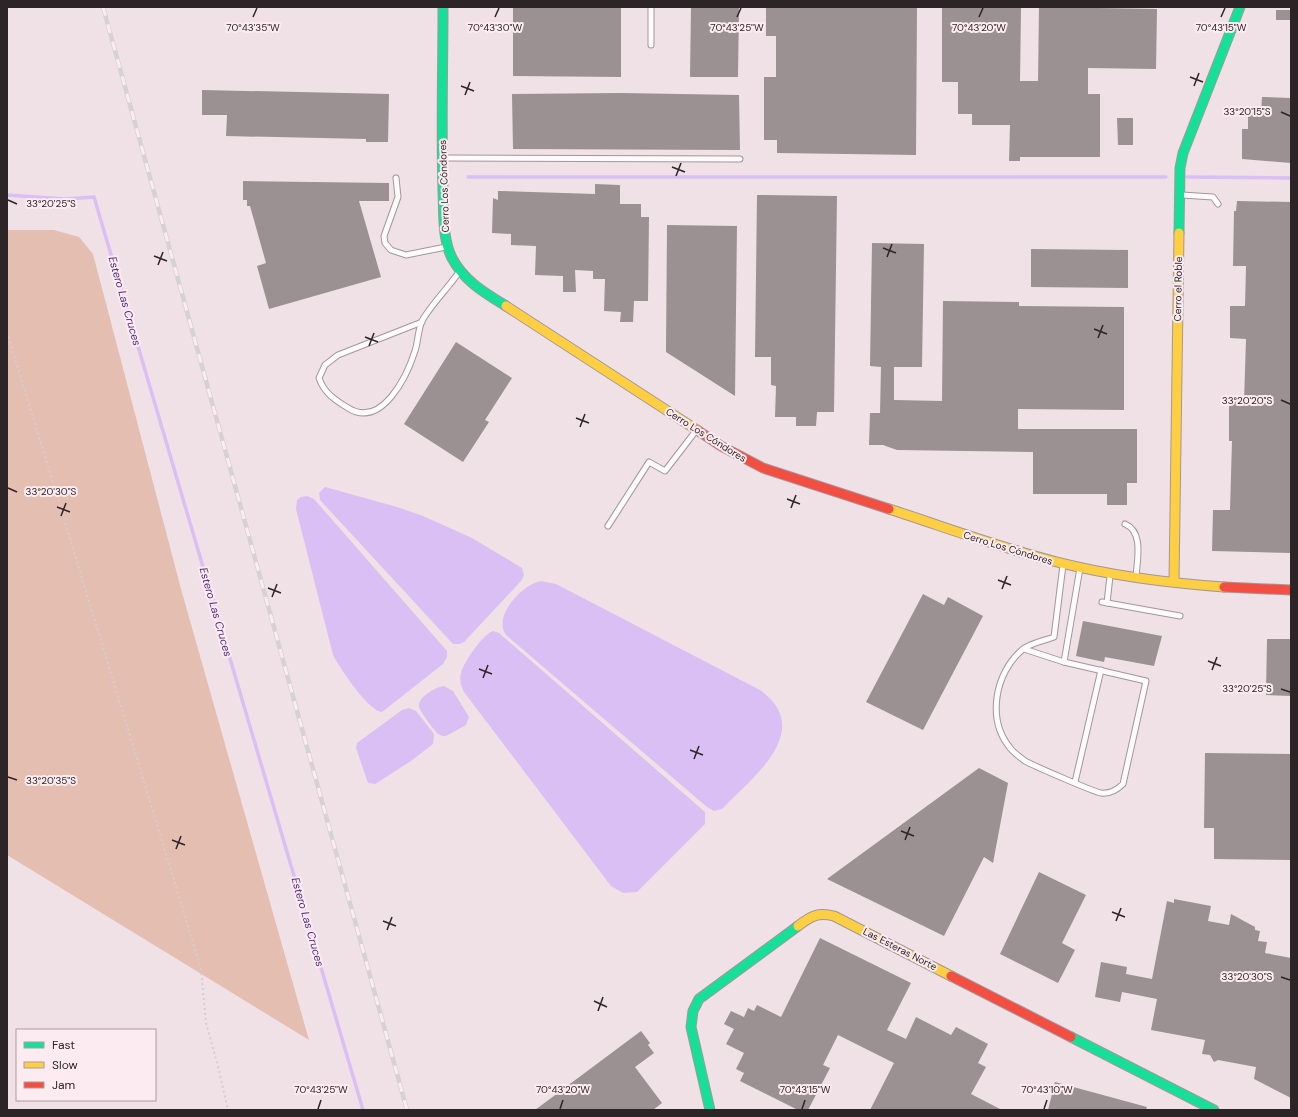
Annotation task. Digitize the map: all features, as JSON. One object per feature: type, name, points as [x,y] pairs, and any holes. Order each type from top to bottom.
[{"type":"street","name":"Cerro Los Cóndores","points":[[443,7],[442,158],[444,225],[447,247],[460,272],[476,287],[697,430],[739,456],[763,468],[1019,552],[1063,564],[1110,573],[1174,582],[1236,588],[1291,590]]},
{"type":"street","name":"Cerro el Roble","points":[[1174,582],[1180,168],[1183,153],[1240,7]]},
{"type":"street","name":"Las Esteras Norte","points":[[710,1110],[691,1027],[693,1011],[699,999],[812,915],[823,913],[834,916],[1214,1110]]},
{"type":"lane","points":[[651,7],[651,45]]},
{"type":"lane","points":[[442,158],[740,159]]},
{"type":"lane","points":[[396,178],[398,197],[384,236],[385,243],[391,250],[406,255],[447,247]]},
{"type":"lane","points":[[1179,194],[1214,197],[1218,204]]},
{"type":"lane","points":[[422,322],[330,359],[319,378],[322,387],[333,398],[350,409],[361,412],[374,411],[389,401],[402,382],[415,351],[422,322],[460,272]]},
{"type":"lane","points":[[608,526],[649,462],[665,472],[697,430]]},
{"type":"lane","points":[[1125,524],[1131,526],[1136,534],[1138,548],[1136,577]]},
{"type":"lane","points":[[1024,648],[1064,662],[1146,681],[1123,784],[1116,791],[1101,793],[1026,761],[1011,749],[998,729],[997,695],[1002,679],[1010,662],[1024,648],[1054,637],[1063,564]]},
{"type":"lane","points":[[1064,662],[1080,567]]},
{"type":"lane","points":[[1110,573],[1105,602],[1180,616]]},
{"type":"lane","points":[[1075,782],[1101,670]]},
{"type":"path","points":[[7,332],[201,969],[206,1024],[218,1066],[228,1110]]},
{"type":"shaded area","points":[[7,230],[54,230],[79,237],[93,254],[181,589],[309,1040],[7,855]]},
{"type":"shaded area","points":[[325,487],[397,507],[423,516],[472,538],[522,568],[524,575],[522,580],[464,642],[453,644],[320,500],[319,493]]},
{"type":"shaded area","points":[[307,496],[314,499],[447,651],[447,657],[443,664],[382,712],[376,710],[362,697],[341,669],[333,655],[296,509],[297,500],[301,497]]},
{"type":"shaded area","points":[[541,581],[556,584],[760,690],[776,705],[782,721],[780,737],[773,753],[762,768],[722,809],[714,811],[707,807],[506,635],[503,627],[503,619],[506,610],[518,594],[534,583]]},
{"type":"shaded area","points":[[493,631],[499,633],[705,812],[705,824],[637,892],[623,893],[611,886],[464,692],[460,681],[463,668],[479,643],[484,637]]},
{"type":"shaded area","points":[[444,686],[453,691],[469,717],[466,725],[446,736],[438,734],[435,731],[419,707],[419,703],[424,696],[436,688]]},
{"type":"shaded area","points":[[409,708],[416,711],[434,734],[433,744],[411,761],[375,784],[368,783],[356,748],[357,743],[402,710]]},
{"type":"building","points":[[513,7],[621,7],[621,77],[513,76]]},
{"type":"building","points":[[691,7],[739,7],[738,77],[690,77]]},
{"type":"building","points":[[766,7],[917,7],[916,155],[777,153],[777,140],[764,140],[764,77],[776,77],[776,36],[766,36]]},
{"type":"building","points":[[942,7],[1021,8],[1020,81],[1038,81],[1039,7],[1157,9],[1156,69],[1088,68],[1088,94],[1100,94],[1100,157],[1020,157],[1020,161],[1009,161],[1010,125],[972,125],[972,114],[958,114],[958,82],[942,82]]},
{"type":"building","points":[[1276,10],[1291,10],[1291,20],[1276,20]]},
{"type":"building","points":[[202,90],[389,94],[388,142],[366,142],[366,139],[226,136],[227,115],[202,115]]},
{"type":"building","points":[[621,93],[739,95],[740,150],[513,149],[512,94]]},
{"type":"building","points":[[1262,97],[1291,98],[1291,163],[1242,159],[1242,129],[1248,129],[1248,111],[1261,112]]},
{"type":"building","points":[[1117,118],[1133,118],[1133,145],[1118,145]]},
{"type":"building","points":[[243,181],[389,183],[389,201],[359,201],[381,277],[269,309],[257,266],[266,263],[250,206],[247,206],[247,200],[243,200]]},
{"type":"building","points":[[595,184],[620,185],[620,204],[641,204],[641,217],[649,217],[648,301],[634,301],[633,322],[620,322],[621,312],[604,311],[605,279],[593,279],[593,271],[575,270],[576,292],[563,292],[563,276],[535,275],[536,246],[511,245],[511,234],[492,233],[493,198],[498,200],[498,191],[595,194]]},
{"type":"building","points":[[757,195],[837,196],[834,412],[817,412],[816,426],[796,426],[796,417],[775,417],[776,386],[771,385],[771,357],[755,357]]},
{"type":"building","points":[[1237,201],[1291,202],[1291,553],[1212,551],[1213,510],[1230,510],[1232,441],[1229,441],[1229,401],[1244,402],[1246,339],[1230,338],[1230,306],[1245,306],[1246,266],[1233,266],[1234,211],[1236,211]]},
{"type":"building","points":[[667,225],[737,226],[735,396],[666,352]]},
{"type":"building","points":[[872,243],[924,244],[922,367],[894,367],[894,400],[942,401],[943,301],[1019,302],[1019,306],[1124,307],[1124,410],[1018,409],[1018,429],[1137,429],[1137,483],[1127,483],[1127,505],[1107,505],[1107,494],[1033,494],[1033,452],[897,450],[883,445],[869,445],[870,413],[880,413],[881,367],[870,366]]},
{"type":"building","points":[[1031,249],[1128,250],[1128,288],[1031,287]]},
{"type":"building","points":[[456,342],[512,378],[485,420],[489,422],[463,462],[404,424]]},
{"type":"building","points":[[923,594],[944,605],[948,597],[983,616],[923,730],[866,702]]},
{"type":"building","points":[[1083,621],[1162,636],[1154,666],[1105,657],[1104,662],[1076,656]]},
{"type":"building","points":[[1267,639],[1291,639],[1291,696],[1266,695]]},
{"type":"building","points":[[1205,753],[1291,754],[1291,860],[1214,859],[1214,828],[1204,828]]},
{"type":"building","points":[[979,768],[1008,783],[993,863],[984,857],[944,936],[827,879]]},
{"type":"building","points":[[1039,872],[1086,895],[1062,943],[1075,950],[1058,983],[1000,954]]},
{"type":"building","points":[[1174,899],[1211,906],[1208,921],[1229,925],[1231,914],[1255,927],[1255,930],[1260,931],[1258,941],[1267,942],[1265,953],[1291,958],[1291,1098],[1254,1079],[1256,1067],[1218,1060],[1214,1062],[1210,1055],[1202,1054],[1205,1040],[1151,1030],[1157,999],[1122,992],[1120,1002],[1095,997],[1101,962],[1127,967],[1126,974],[1152,979],[1167,901],[1174,903]]},
{"type":"building","points":[[820,938],[911,983],[887,1030],[906,1039],[916,1017],[951,1035],[956,1027],[988,1044],[978,1063],[986,1067],[971,1094],[1002,1110],[870,1110],[894,1063],[838,1035],[823,1065],[830,1068],[808,1110],[798,1110],[740,1081],[744,1073],[736,1069],[744,1053],[726,1044],[734,1029],[724,1024],[731,1011],[744,1017],[748,1008],[754,1011],[757,1005],[781,1017]]},
{"type":"building","points":[[641,1031],[650,1043],[648,1045],[654,1053],[635,1067],[662,1103],[653,1110],[535,1110]]},
{"type":"building","points":[[1055,1082],[1147,1107],[1146,1110],[1048,1110]]},
{"type":"waterway","points":[[468,177],[1166,177]]},
{"type":"waterway","points":[[1187,177],[1291,178]]},
{"type":"waterway","name":"Estero Las Cruces","points":[[7,195],[65,199],[94,197],[363,1110]]},
{"type":"railway","points":[[103,7],[407,1110]]},
{"type":"traffic: fast","points":[[443,7],[442,167],[445,233],[449,250],[457,266],[476,286],[506,306]]},
{"type":"traffic: fast","points":[[1179,233],[1180,168],[1183,153],[1240,7]]},
{"type":"traffic: fast","points":[[710,1110],[691,1027],[693,1011],[699,999],[798,926]]},
{"type":"traffic: fast","points":[[1071,1037],[1214,1110]]},
{"type":"traffic: slow","points":[[1174,582],[1179,233]]},
{"type":"traffic: slow","points":[[506,306],[697,430]]},
{"type":"traffic: slow","points":[[889,509],[1015,550],[1078,567],[1140,578],[1224,587]]},
{"type":"traffic: slow","points":[[798,926],[815,916],[823,914],[834,916],[951,976]]},
{"type":"traffic: jam","points":[[697,430],[721,446],[763,468],[889,509]]},
{"type":"traffic: jam","points":[[1224,587],[1291,590]]},
{"type":"traffic: jam","points":[[951,976],[1071,1037]]}]
